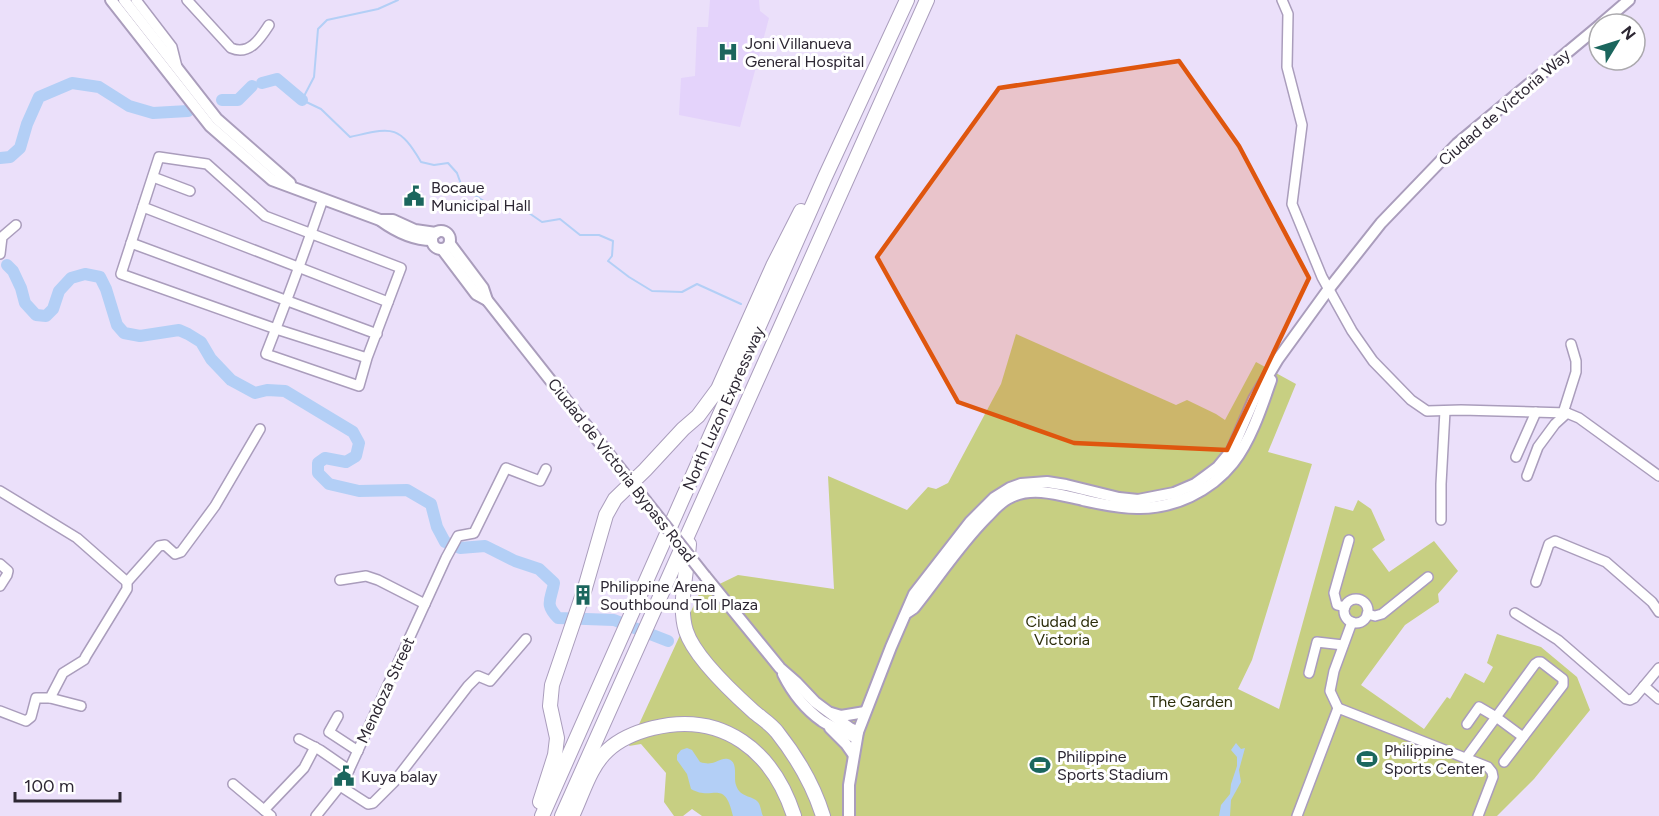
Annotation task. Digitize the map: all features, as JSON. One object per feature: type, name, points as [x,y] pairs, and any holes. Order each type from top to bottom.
[{"type":"highway","name":"North Luzon Expressway","points":[[542,816],[825,177],[907,0]]},
{"type":"highway","name":"North Luzon Expressway","points":[[562,816],[927,0]]},
{"type":"highway","points":[[535,816],[555,755],[557,738],[550,706],[552,685],[580,603],[606,515],[615,499],[698,416],[718,389],[773,266],[801,210],[825,177]]},
{"type":"highway","points":[[692,525],[682,609],[686,631],[695,648],[711,669],[776,730],[804,774],[823,816]]},
{"type":"highway","points":[[572,816],[597,763],[608,749],[638,732],[663,726],[690,724],[725,731],[740,739],[755,752],[770,768],[794,816]]},
{"type":"main road","points":[[111,0],[214,123],[294,187],[380,220],[393,220],[434,237]]},
{"type":"main road","points":[[124,0],[177,67],[189,91]]},
{"type":"main road","name":"Ciudad de Victoria Way","points":[[1615,12],[1629,0]]},
{"type":"main road","name":"Ciudad de Victoria Way","points":[[849,816],[849,785],[857,735],[891,647],[908,612],[921,599],[974,525],[999,504],[1040,486],[1118,507],[1137,508],[1163,506],[1178,501],[1221,475],[1238,455],[1262,405],[1278,359],[1381,223],[1457,144],[1587,36]]},
{"type":"main road","points":[[442,231],[448,233],[450,239],[446,247],[436,248],[434,237],[442,231]]},
{"type":"main road","name":"Ciudad de Victoria Bypass Road","points":[[446,247],[476,294],[487,300],[780,668],[796,682],[826,717],[857,735]]},
{"type":"main road","points":[[826,717],[865,712]]},
{"type":"main road","points":[[826,717],[853,754]]},
{"type":"street","points":[[136,0],[172,47],[177,67]]},
{"type":"street","points":[[187,0],[231,48],[238,51],[243,51],[261,38],[269,25]]},
{"type":"street","points":[[1282,0],[1288,14],[1287,67],[1302,125],[1292,204],[1328,290],[1373,361],[1411,400],[1427,411],[1565,413],[1579,418],[1659,476]]},
{"type":"street","points":[[323,199],[310,233],[276,329],[266,354],[359,386],[401,268],[310,233],[265,216],[207,164],[159,157],[121,274],[276,329],[368,358]]},
{"type":"street","points":[[153,177],[190,191]]},
{"type":"street","points":[[143,207],[388,302]]},
{"type":"street","points":[[0,254],[2,237],[16,225]]},
{"type":"street","points":[[131,243],[377,334]]},
{"type":"street","points":[[1527,476],[1538,447],[1565,413],[1576,372],[1571,344]]},
{"type":"street","points":[[1442,520],[1444,411]]},
{"type":"street","points":[[1516,457],[1536,412]]},
{"type":"street","points":[[50,698],[63,673],[87,656],[127,589],[127,582],[161,545],[166,546],[175,554],[180,552],[215,506],[260,429]]},
{"type":"street","name":"Mendoza Street","points":[[316,816],[340,786],[349,770],[458,536],[474,533],[506,468],[540,481],[546,469]]},
{"type":"street","points":[[0,490],[77,538],[127,582]]},
{"type":"street","points":[[1345,607],[1336,605],[1334,593],[1349,540]]},
{"type":"street","points":[[1536,582],[1549,544],[1554,541],[1606,562],[1652,602],[1659,612]]},
{"type":"street","points":[[0,564],[8,573],[0,586]]},
{"type":"street","points":[[340,580],[366,576],[425,604]]},
{"type":"street","points":[[1367,614],[1375,616],[1382,614],[1428,577]]},
{"type":"street","points":[[1360,600],[1366,605],[1367,614],[1364,620],[1352,622],[1346,618],[1345,607],[1349,601],[1360,600]]},
{"type":"street","points":[[1515,613],[1558,640],[1626,699],[1634,698],[1659,668]]},
{"type":"street","points":[[1352,622],[1334,671],[1330,691],[1338,708],[1488,766],[1493,777],[1478,816]]},
{"type":"street","points":[[340,786],[366,803],[373,802],[393,782],[468,686],[478,676],[490,681],[526,639]]},
{"type":"street","points":[[1309,673],[1317,642],[1343,645]]},
{"type":"street","points":[[1466,758],[1538,662],[1541,662],[1563,679],[1563,685],[1504,762]]},
{"type":"street","points":[[1644,686],[1659,699]]},
{"type":"street","points":[[0,711],[26,721],[30,717],[36,698],[50,698],[81,706]]},
{"type":"street","points":[[1467,724],[1479,707],[1523,737]]},
{"type":"street","points":[[1297,816],[1338,708]]},
{"type":"street","points":[[338,716],[329,732],[358,751]]},
{"type":"street","points":[[299,740],[315,747],[349,770]]},
{"type":"street","points":[[232,784],[268,813],[299,774],[315,747]]},
{"type":"highlighted area","points":[[1179,61],[1239,146],[1309,278],[1227,450],[1074,443],[958,402],[877,257],[999,88]]},
{"type":"shaded area","name":"Joni Villanueva General Hospital","points":[[710,0],[759,0],[760,11],[769,18],[740,127],[679,115],[681,78],[695,76],[697,27],[708,27]]},
{"type":"green space","name":"Ciudad de Victoria","points":[[1016,334],[1176,405],[1187,400],[1225,420],[1256,362],[1296,384],[1268,452],[1312,464],[1252,660],[1238,689],[1279,709],[1335,506],[1353,511],[1358,500],[1371,509],[1385,540],[1372,549],[1389,572],[1434,541],[1458,571],[1438,594],[1439,602],[1405,625],[1361,685],[1424,729],[1447,697],[1450,699],[1465,673],[1484,683],[1493,667],[1487,663],[1497,634],[1541,647],[1577,677],[1590,710],[1534,779],[1497,816],[702,816],[692,809],[683,816],[674,816],[664,802],[666,773],[641,744],[629,746],[699,594],[738,575],[834,589],[828,476],[907,510],[928,487],[936,489],[948,483],[1001,384]]},
{"type":"water","points":[[1236,743],[1241,749],[1245,748],[1239,770],[1241,782],[1231,800],[1230,816],[1219,816],[1221,805],[1230,794],[1237,766],[1237,757],[1231,750]]},
{"type":"water","points":[[687,748],[692,750],[700,762],[709,763],[725,759],[731,761],[735,766],[735,782],[738,789],[758,802],[763,816],[733,816],[730,804],[722,794],[691,789],[687,774],[677,760],[677,755],[681,750]]},
{"type":"waterway","points":[[398,0],[378,9],[327,20],[318,29],[314,77],[302,100],[321,109],[350,137],[384,131],[399,135],[406,140],[421,162],[434,165],[448,163],[457,173],[462,187],[490,205]]},
{"type":"waterway","points":[[262,83],[277,79],[302,100]]},
{"type":"waterway","points":[[0,158],[10,157],[20,148],[27,124],[39,97],[72,83],[99,87],[129,106],[153,113],[188,111]]},
{"type":"waterway","points":[[222,100],[238,100],[252,86]]},
{"type":"waterway","points":[[509,208],[526,211],[542,222],[560,219],[580,235],[599,235],[613,241],[612,256],[608,261],[652,291],[682,292],[697,284],[741,304]]},
{"type":"waterway","points":[[7,265],[13,271],[25,303],[36,315],[46,316],[53,309],[59,291],[71,278],[85,274],[100,277],[117,325],[124,333],[140,336],[179,330],[201,342],[211,359],[231,380],[255,393],[267,390],[285,391],[353,432],[359,443],[356,456],[346,462],[325,458],[318,463],[318,473],[329,484],[359,491],[407,490],[431,504],[437,527],[445,542],[460,548],[485,546],[515,561],[539,569],[554,583],[550,605],[558,618],[614,620],[668,641]]},
{"type":"place","name":"Joni Villanueva General Hospital","points":[[728,52]]},
{"type":"place","name":"Bocaue Municipal Hall","points":[[414,196]]},
{"type":"place","name":"Philippine Arena Southbound Toll Plaza","points":[[583,595]]},
{"type":"place","name":"Philippine Sports Center","points":[[1367,759]]},
{"type":"place","name":"Philippine Sports Stadium","points":[[1040,765]]},
{"type":"place","name":"Kuya balay","points":[[344,776]]},
{"type":"park label","name":"The Garden","points":[[1191,701]]}]
